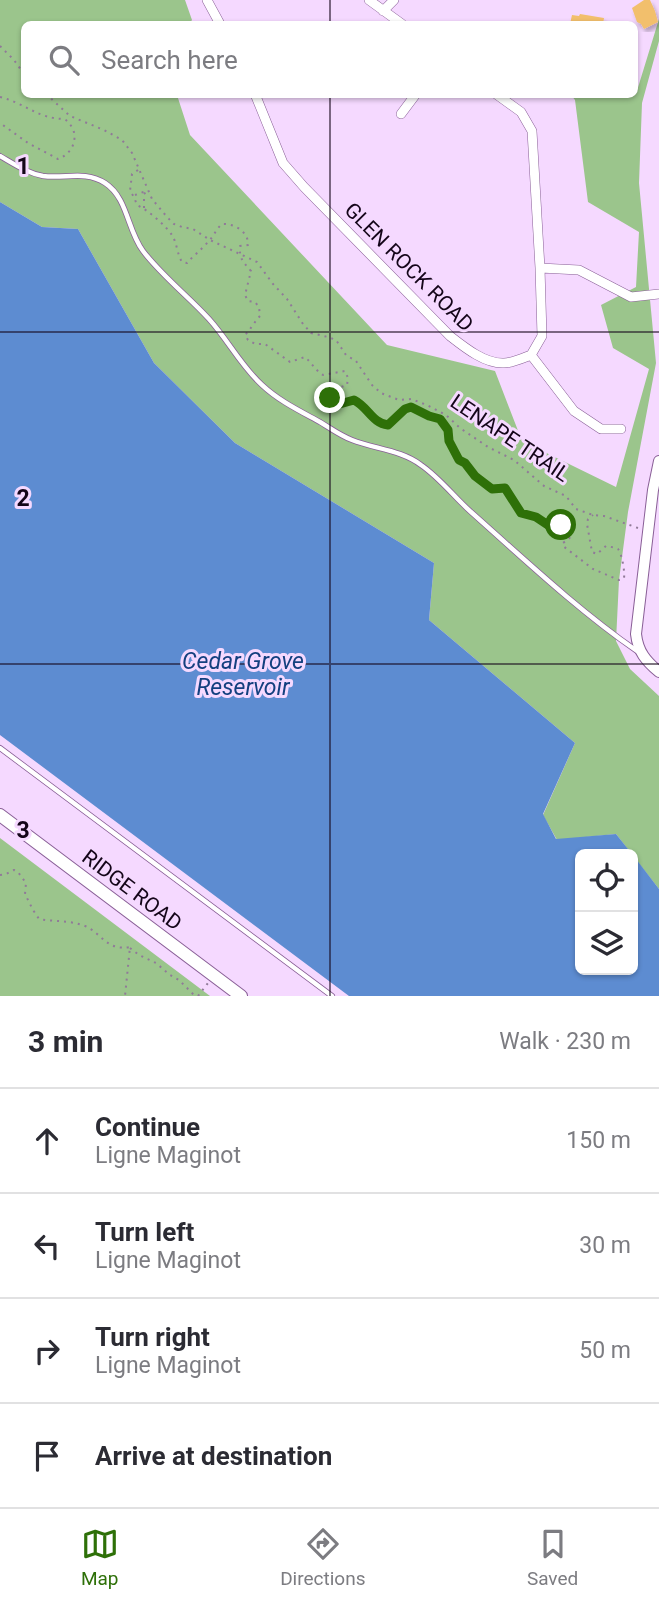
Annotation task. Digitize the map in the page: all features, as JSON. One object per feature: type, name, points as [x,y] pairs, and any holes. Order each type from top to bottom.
[{"type":"main road","name":"RIDGE ROAD","points":[[0,815],[241,996]]},
{"type":"street","points":[[206,0],[218,21]]},
{"type":"street","points":[[369,0],[398,21]]},
{"type":"street","points":[[383,11],[394,0]]},
{"type":"street","name":"GLEN ROCK ROAD","points":[[257,98],[283,163],[450,336],[490,361],[504,363],[531,355]]},
{"type":"street","points":[[401,114],[413,98]]},
{"type":"street","points":[[502,98],[521,112],[532,131],[541,336],[531,355],[574,411],[601,429],[621,429]]},
{"type":"street","points":[[540,268],[579,270],[631,297],[659,293]]},
{"type":"street","points":[[659,461],[647,534],[636,634],[641,654],[659,672]]},
{"type":"lane","points":[[0,156],[35,174],[55,177],[83,175],[97,178],[109,186],[122,202],[133,235],[142,249],[208,319],[261,384],[281,400],[351,440],[418,462],[602,627],[641,654]]},
{"type":"lane","points":[[0,748],[332,996]]},
{"type":"path","points":[[0,46],[21,69]]},
{"type":"path","points":[[0,97],[24,105],[51,119],[65,119],[69,116]]},
{"type":"path","name":"LENAPE TRAIL","points":[[50,98],[69,116],[117,135],[127,146],[155,202],[174,224],[193,229],[257,262],[311,333],[335,340],[381,393],[399,400],[411,399],[446,415],[488,447],[507,455],[544,486],[566,496],[576,509],[628,524],[647,534]]},
{"type":"path","points":[[0,123],[27,143],[58,159],[69,153],[75,138],[65,119]]},
{"type":"path","points":[[138,170],[132,174],[130,191],[137,205],[145,208],[172,236],[182,262],[187,263],[222,224],[233,225],[242,231],[248,245],[240,246],[241,261],[251,271],[245,295],[248,302],[254,302],[259,307],[260,316],[245,335],[247,340],[255,344],[265,344],[290,362],[304,357],[323,375],[345,371],[347,385],[329,391],[330,398],[336,405],[354,400],[381,424],[388,425],[405,409],[411,407],[440,419],[448,430],[449,441],[459,460],[465,463],[475,476],[492,489],[505,488],[521,513],[536,517],[551,527],[561,525],[570,528],[572,536],[562,546],[593,569],[619,580],[624,578],[625,570],[616,547],[606,546],[597,554],[592,552],[587,524],[593,515]]},
{"type":"path","points":[[134,196],[148,191]]},
{"type":"path","points":[[145,208],[144,194],[148,191]]},
{"type":"path","points":[[0,875],[13,870],[18,872],[26,883],[25,894],[39,919],[75,923],[87,927],[115,947],[130,947]]},
{"type":"path","points":[[130,947],[156,963],[197,996],[214,976]]},
{"type":"path","points":[[125,996],[130,947]]},
{"type":"green space","points":[[0,0],[185,0],[191,21],[21,21],[21,98],[178,98],[190,135],[387,345],[495,371],[522,441],[616,487],[649,369],[613,348],[601,305],[636,287],[639,232],[588,202],[573,98],[638,98],[638,87],[659,19],[659,41],[642,103],[639,183],[656,363],[628,512],[619,580],[616,641],[630,669],[659,696],[659,889],[638,862],[638,849],[628,849],[616,834],[557,840],[543,815],[575,743],[429,620],[434,563],[235,443],[154,363],[78,229],[42,227],[0,202]]},
{"type":"green space","points":[[0,838],[210,996],[0,996]]},
{"type":"water","name":"Cedar Grove Reservoir","points":[[0,202],[42,227],[78,229],[154,363],[235,443],[434,563],[429,620],[575,743],[543,814],[556,839],[616,834],[628,849],[575,849],[575,975],[638,975],[638,862],[659,889],[659,996],[349,996],[0,735]]},
{"type":"building","points":[[644,0],[650,0],[658,22],[644,29],[637,21],[632,8]]},
{"type":"building","points":[[572,15],[604,18],[604,21],[571,21]]},
{"type":"route","points":[[330,398],[336,405],[354,400],[381,424],[388,425],[405,409],[411,407],[440,419],[448,430],[449,441],[459,460],[465,463],[475,476],[492,489],[505,488],[521,513],[536,517],[551,527],[561,525]]}]
